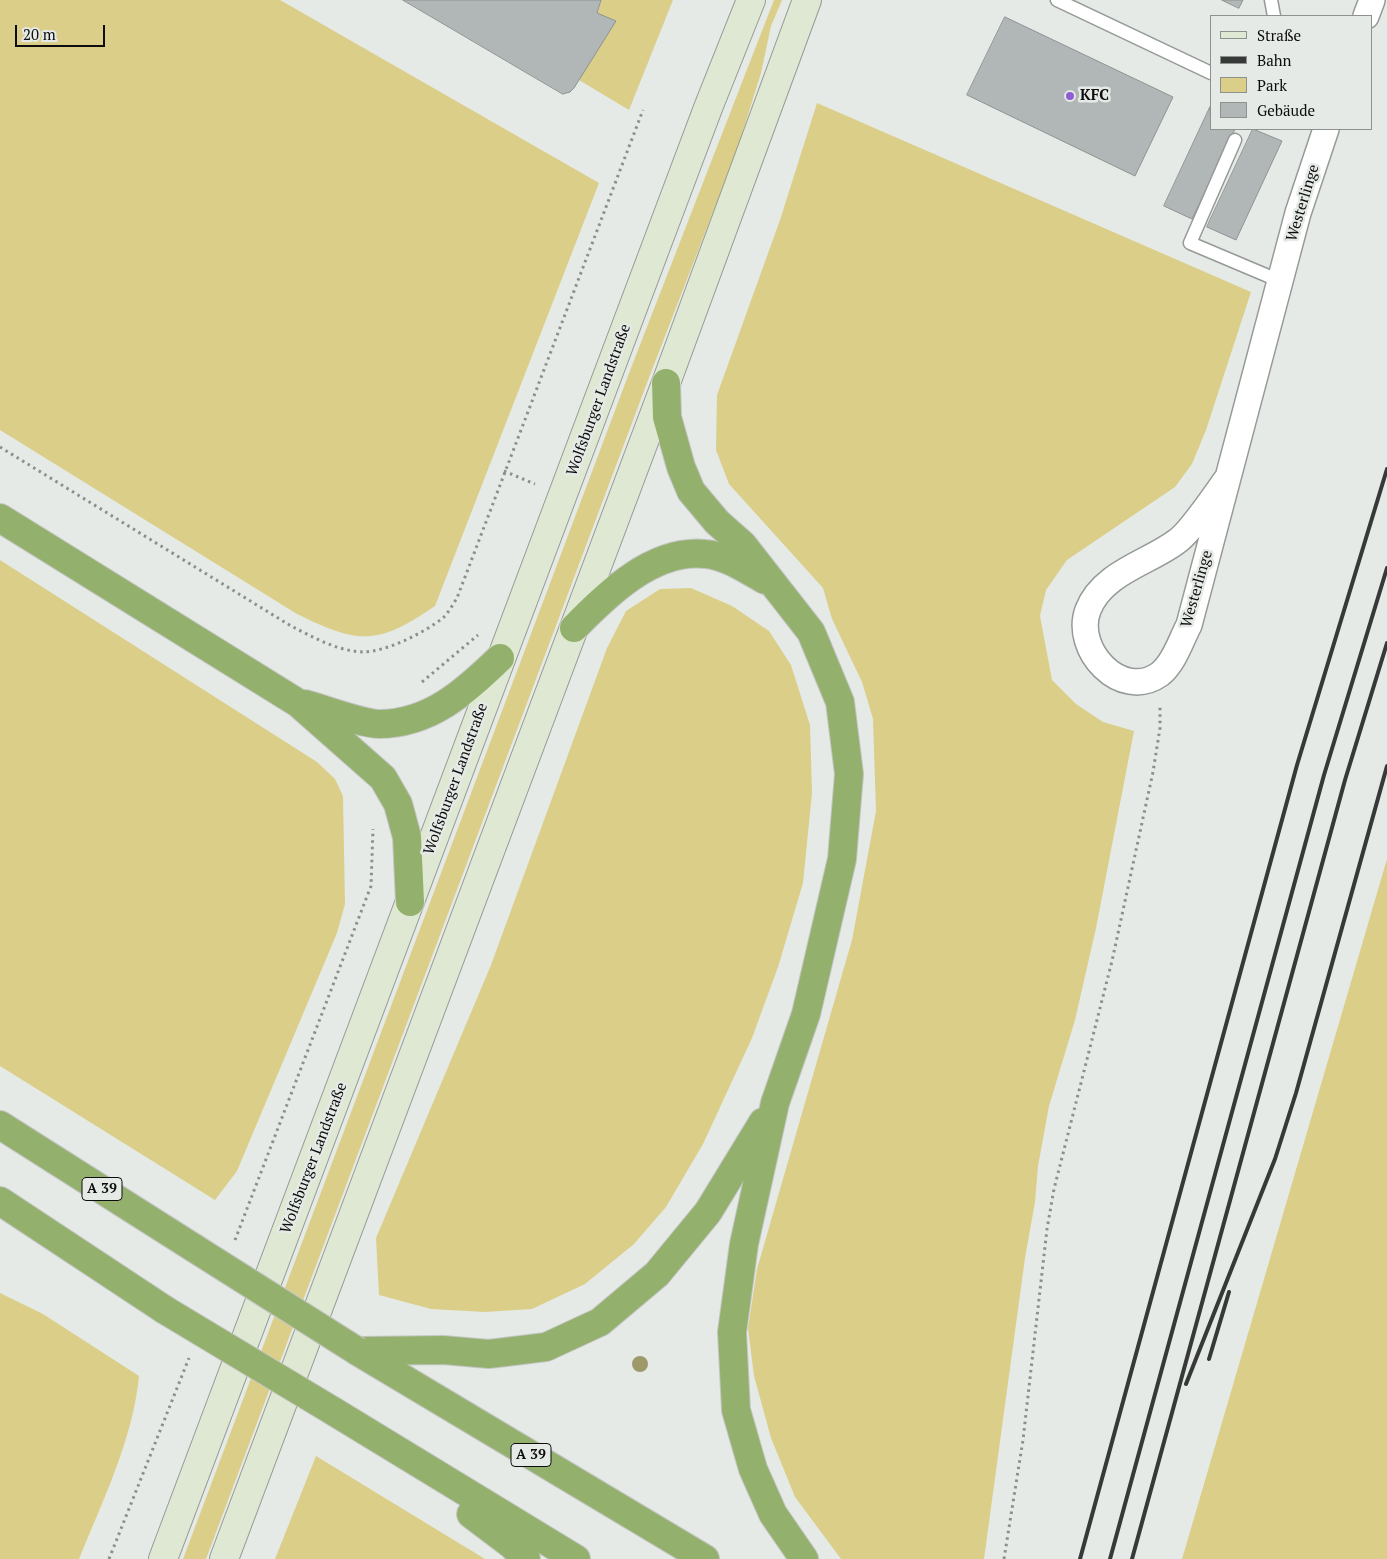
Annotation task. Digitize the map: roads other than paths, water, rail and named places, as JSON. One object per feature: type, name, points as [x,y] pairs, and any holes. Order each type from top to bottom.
[{"type":"highway","points":[[666,382],[667,417],[681,467],[692,491],[716,522],[743,545],[811,632],[840,702],[849,774],[842,859],[806,1014],[775,1103],[744,1244],[732,1332],[736,1410],[753,1469],[769,1505],[804,1559]]},
{"type":"highway","points":[[0,518],[298,703],[383,778],[398,804],[407,837],[410,902]]},
{"type":"highway","points":[[574,628],[602,600],[626,582],[651,566],[678,556],[706,554],[734,563],[772,583]]},
{"type":"highway","points":[[298,703],[378,724],[404,721],[426,716],[465,692],[500,658]]},
{"type":"highway","points":[[357,1351],[443,1350],[489,1354],[546,1347],[600,1322],[657,1274],[708,1212],[775,1103]]},
{"type":"highway","name":"A 39","points":[[0,1125],[357,1351],[705,1559]]},
{"type":"highway","points":[[0,1201],[166,1310],[576,1559]]},
{"type":"highway","points":[[397,1451],[422,1484],[478,1518],[512,1545],[526,1559]]},
{"type":"main road","name":"Wolfsburger Landstraße","points":[[163,1559],[500,658],[751,0]]},
{"type":"main road","points":[[224,1559],[666,382],[807,0]]},
{"type":"street","points":[[1366,15],[1372,0]]},
{"type":"street","name":"Westerlinge","points":[[1226,480],[1177,542],[1132,566],[1096,594],[1087,611],[1085,629],[1088,644],[1093,657],[1114,676],[1137,681],[1160,674],[1169,665],[1189,625],[1298,213],[1326,130]]},
{"type":"lane","points":[[1057,0],[1210,73]]},
{"type":"lane","points":[[1272,0],[1274,15]]},
{"type":"lane","points":[[1235,140],[1190,243],[1280,281]]},
{"type":"railway","points":[[1080,1559],[1297,765],[1387,469]]},
{"type":"railway","points":[[1110,1559],[1324,775],[1387,568]]},
{"type":"railway","points":[[1132,1559],[1345,780],[1387,643]]},
{"type":"railway","points":[[1186,1384],[1275,1159],[1296,1093],[1387,766]]},
{"type":"railway","points":[[1209,1359],[1229,1292]]},
{"type":"place","name":"KFC","points":[[1070,96]]}]
